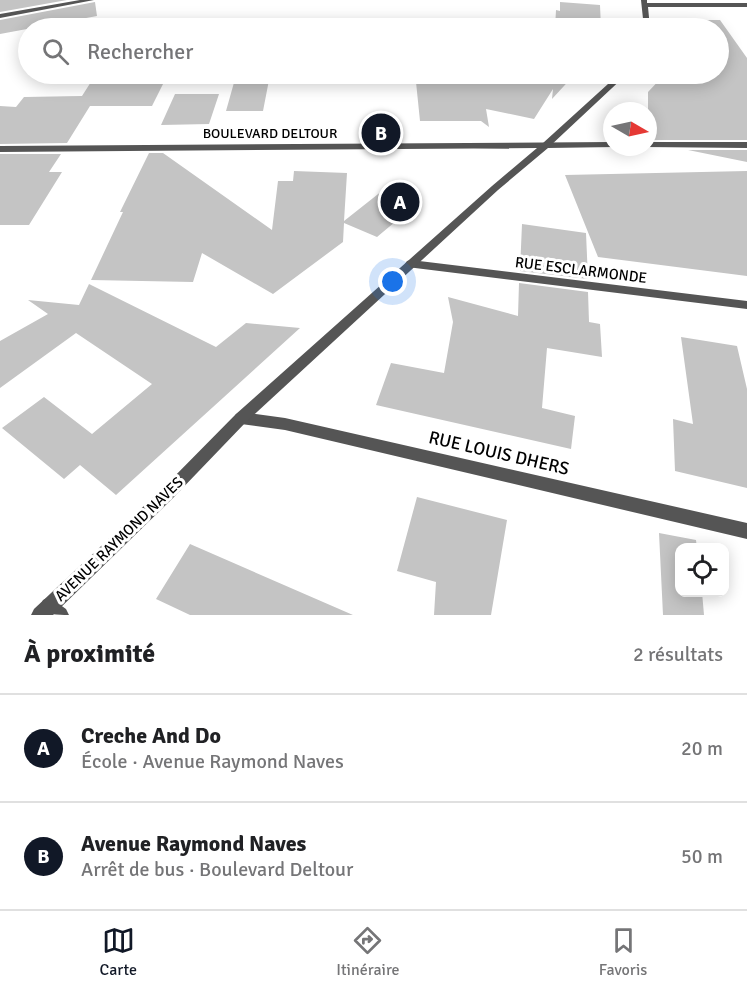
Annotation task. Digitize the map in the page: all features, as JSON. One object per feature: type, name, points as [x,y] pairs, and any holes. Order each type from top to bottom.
[{"type":"street","points":[[0,15],[91,0]]},
{"type":"street","points":[[646,18],[645,3],[747,5]]},
{"type":"street","name":"AVENUE RAYMOND NAVES","points":[[50,612],[241,418],[612,84]]},
{"type":"street","name":"BOULEVARD DELTOUR","points":[[0,149],[603,145]]},
{"type":"street","points":[[657,145],[747,145]]},
{"type":"street","name":"RUE ESCLARMONDE","points":[[411,264],[747,305]]},
{"type":"street","name":"RUE LOUIS DHERS","points":[[241,418],[285,424],[747,531]]},
{"type":"building","points":[[0,0],[67,0],[0,12]]},
{"type":"building","points":[[95,2],[97,16],[18,18],[18,31],[0,34],[0,20]]},
{"type":"building","points":[[560,2],[600,5],[601,18],[556,18],[556,10],[560,11]]},
{"type":"building","points":[[729,33],[747,58],[747,140],[657,140],[657,102],[648,102],[648,92],[656,84],[729,84]]},
{"type":"building","points":[[90,84],[163,84],[152,106],[90,106],[67,143],[0,144],[0,106],[16,107],[24,97],[82,96]]},
{"type":"building","points":[[234,84],[268,84],[263,111],[226,111]]},
{"type":"building","points":[[416,84],[566,84],[552,99],[553,89],[534,119],[486,109],[489,127],[481,121],[420,121]]},
{"type":"building","points":[[175,94],[219,94],[209,124],[161,125]]},
{"type":"building","points":[[688,150],[747,150],[747,162]]},
{"type":"building","points":[[149,153],[163,153],[272,230],[278,181],[293,181],[294,171],[347,173],[344,221],[387,187],[420,201],[377,237],[344,223],[343,242],[273,294],[202,253],[193,282],[91,280],[123,212],[120,212]]},
{"type":"building","points":[[0,154],[61,154],[49,172],[62,172],[29,225],[0,225]]},
{"type":"building","points":[[747,171],[747,276],[598,257],[565,175]]},
{"type":"building","points":[[522,224],[586,233],[588,279],[520,271]]},
{"type":"building","points":[[519,283],[588,292],[589,322],[600,324],[602,357],[547,348],[542,408],[575,416],[571,449],[376,405],[391,363],[444,373],[453,322],[448,297],[518,316]]},
{"type":"building","points":[[89,284],[216,347],[246,323],[300,328],[116,495],[80,465],[64,479],[2,428],[44,397],[92,434],[152,384],[76,333],[0,388],[0,341],[48,314],[28,300],[79,305]]},
{"type":"building","points":[[681,337],[737,346],[747,389],[747,488],[675,471],[673,419],[693,424]]},
{"type":"building","points":[[417,497],[507,520],[491,615],[434,615],[436,582],[397,571]]},
{"type":"building","points":[[659,533],[696,540],[696,543],[675,543],[675,597],[702,597],[704,615],[663,615]]},
{"type":"building","points":[[190,544],[353,615],[190,615],[156,599]]},
{"type":"place","name":"Avenue Raymond Naves","points":[[381,133]]},
{"type":"place","name":"Creche And Do","points":[[400,202]]}]
